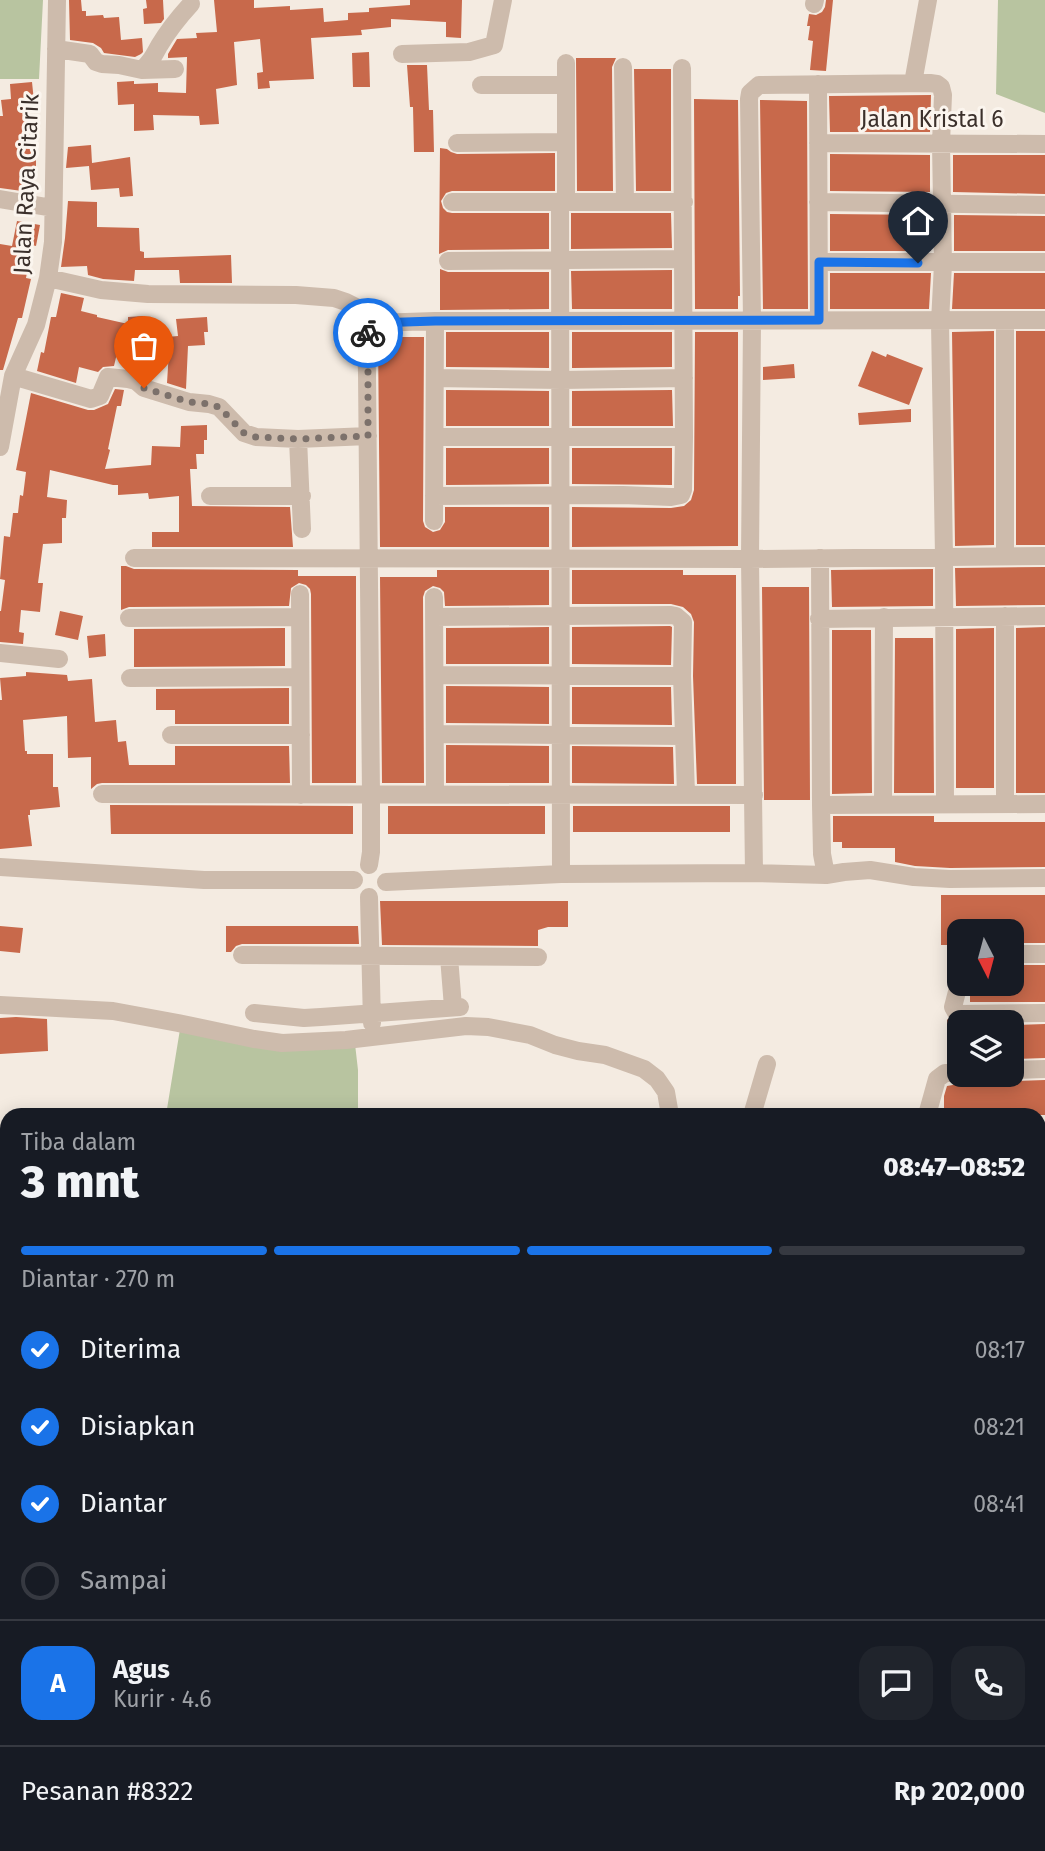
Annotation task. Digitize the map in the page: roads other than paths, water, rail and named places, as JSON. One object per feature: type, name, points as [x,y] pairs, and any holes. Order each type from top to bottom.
[{"type":"street","name":"Jalan Raya Citarik","points":[[0,447],[13,376],[36,325],[48,278],[53,242],[57,0]]},
{"type":"street","points":[[402,54],[469,52],[494,45],[503,0]]},
{"type":"street","points":[[913,83],[928,0]]},
{"type":"street","points":[[142,70],[154,59],[158,48],[191,4]]},
{"type":"street","points":[[56,49],[90,54],[96,62],[102,64],[142,70],[175,69]]},
{"type":"street","points":[[561,874],[562,380],[559,260],[566,63]]},
{"type":"street","points":[[623,66],[625,202]]},
{"type":"street","points":[[435,496],[676,497],[684,490],[682,68]]},
{"type":"street","points":[[754,873],[749,99],[750,93],[759,85],[930,83],[941,87],[943,264],[940,321],[945,804]]},
{"type":"street","points":[[818,84],[819,320]]},
{"type":"street","points":[[481,85],[565,85]]},
{"type":"street","points":[[457,143],[565,142]]},
{"type":"street","name":"Jalan Kristal 6","points":[[818,143],[1045,144]]},
{"type":"street","points":[[0,199],[53,208]]},
{"type":"street","points":[[452,202],[684,202]]},
{"type":"street","points":[[818,202],[1045,205]]},
{"type":"street","points":[[448,261],[683,259]]},
{"type":"street","points":[[819,262],[1045,262]]},
{"type":"street","points":[[48,278],[101,290],[148,294],[296,295],[334,298],[356,307],[368,328],[371,795],[369,865]]},
{"type":"street","points":[[368,328],[375,323],[435,321],[1045,320]]},
{"type":"street","points":[[434,522],[435,321]]},
{"type":"street","points":[[1004,555],[1005,321]]},
{"type":"street","points":[[13,376],[91,399],[100,396],[108,377],[128,379],[144,388],[219,407],[244,433],[256,437],[298,439],[368,436]]},
{"type":"street","points":[[435,377],[684,379]]},
{"type":"street","points":[[436,437],[684,438]]},
{"type":"street","points":[[298,439],[302,529]]},
{"type":"street","points":[[210,496],[302,496]]},
{"type":"street","points":[[134,558],[750,559],[1045,556]]},
{"type":"street","points":[[820,558],[821,805],[822,854],[826,876]]},
{"type":"street","points":[[300,594],[301,794]]},
{"type":"street","points":[[435,597],[435,794]]},
{"type":"street","points":[[435,617],[676,615],[683,622],[686,794]]},
{"type":"street","points":[[1005,616],[1005,803]]},
{"type":"street","points":[[819,619],[1045,616]]},
{"type":"street","points":[[128,618],[300,617]]},
{"type":"street","points":[[883,805],[884,617]]},
{"type":"street","points":[[0,653],[59,659]]},
{"type":"street","points":[[436,675],[682,676]]},
{"type":"street","points":[[130,678],[300,677]]},
{"type":"street","points":[[436,734],[683,736]]},
{"type":"street","points":[[171,735],[301,735]]},
{"type":"street","points":[[102,794],[754,795]]},
{"type":"street","points":[[821,805],[1045,804]]},
{"type":"street","points":[[369,865],[381,870],[386,881],[381,893],[369,897],[358,892],[354,880],[361,867],[369,865]]},
{"type":"street","points":[[0,867],[204,880],[354,880]]},
{"type":"street","points":[[386,881],[561,874],[754,873],[826,876],[870,870],[950,879],[1045,878]]},
{"type":"street","points":[[369,897],[373,1036]]},
{"type":"street","points":[[1024,954],[1045,954]]},
{"type":"street","points":[[242,955],[538,957]]},
{"type":"street","points":[[254,1013],[304,1018],[457,1007],[449,957]]},
{"type":"street","points":[[956,996],[953,1007],[957,1014],[1045,1013]]},
{"type":"street","points":[[0,1005],[113,1011],[254,1040],[282,1043],[325,1042],[466,1026],[488,1027],[530,1035],[578,1051],[605,1055],[644,1069],[657,1079],[666,1092],[669,1108]]},
{"type":"street","points":[[754,1108],[767,1064]]},
{"type":"street","points":[[1024,1070],[1045,1069]]},
{"type":"street","points":[[929,1108],[937,1079],[947,1073]]}]
